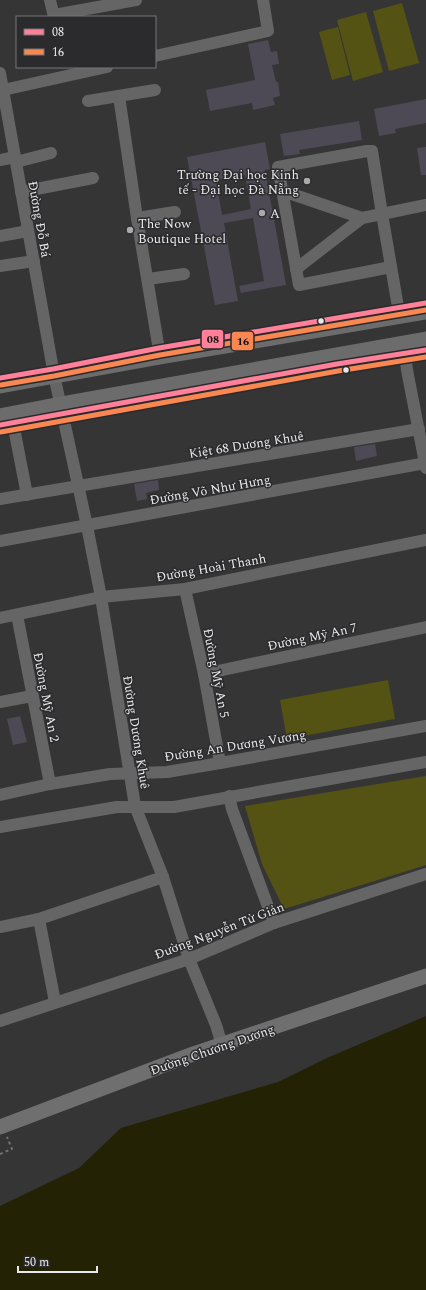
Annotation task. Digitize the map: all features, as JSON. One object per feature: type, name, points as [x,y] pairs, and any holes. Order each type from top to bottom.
[{"type":"highway","points":[[0,384],[53,372],[80,371],[160,352],[398,311],[426,311]]},
{"type":"highway","points":[[4,422],[62,409],[404,349],[426,340]]},
{"type":"main road","points":[[398,311],[426,303]]},
{"type":"main road","points":[[404,349],[426,350]]},
{"type":"main road","points":[[0,378],[53,372],[160,352]]},
{"type":"main road","name":"Đường Chương Dương","points":[[1,1127],[193,1054],[426,976]]},
{"type":"street","points":[[50,0],[54,16],[136,0]]},
{"type":"street","points":[[156,56],[268,31],[263,0]]},
{"type":"street","points":[[3,90],[61,72],[98,68]]},
{"type":"street","name":"Đường Đỗ Bá","points":[[0,73],[53,372],[62,409]]},
{"type":"street","points":[[88,101],[155,90]]},
{"type":"street","points":[[119,96],[137,218],[160,352]]},
{"type":"street","points":[[390,267],[299,285],[278,167],[372,151],[398,311]]},
{"type":"street","points":[[0,160],[16,160],[51,153]]},
{"type":"street","points":[[21,192],[93,178]]},
{"type":"street","points":[[283,191],[362,218]]},
{"type":"street","points":[[296,269],[362,218],[426,205]]},
{"type":"street","points":[[137,218],[175,212]]},
{"type":"street","points":[[0,236],[28,231]]},
{"type":"street","points":[[0,266],[34,261]]},
{"type":"street","points":[[148,279],[184,274]]},
{"type":"street","points":[[404,349],[426,465]]},
{"type":"street","name":"Đường Dương Khuê","points":[[62,409],[101,597],[135,806],[163,877],[189,959],[216,1025],[222,1045]]},
{"type":"street","points":[[4,422],[27,495]]},
{"type":"street","name":"Kiệt 68 Dương Khuê","points":[[0,499],[419,429]]},
{"type":"street","name":"Đường Võ Như Hưng","points":[[0,541],[426,465]]},
{"type":"street","name":"Đường Hoài Thanh","points":[[0,618],[101,597],[185,588],[426,540]]},
{"type":"street","name":"Đường Mỹ An 5","points":[[185,588],[204,674],[220,763]]},
{"type":"street","name":"Đường Mỹ An 2","points":[[16,615],[50,784]]},
{"type":"street","name":"Đường Mỹ An 7","points":[[204,674],[426,627]]},
{"type":"street","points":[[0,702],[32,696]]},
{"type":"street","name":"Đường An Dương Vương","points":[[0,795],[50,784],[110,774],[167,772],[426,726]]},
{"type":"street","points":[[0,827],[117,807],[174,807],[426,762]]},
{"type":"street","points":[[229,796],[232,810],[274,923]]},
{"type":"street","name":"Đường Nguyễn Tử Giản","points":[[0,1021],[189,959],[274,923],[426,874]]},
{"type":"street","points":[[0,927],[39,919],[163,877]]},
{"type":"street","points":[[39,919],[55,1002]]},
{"type":"path","points":[[0,1154],[12,1149],[1,1127]]},
{"type":"shaded area","points":[[402,3],[419,63],[389,71],[373,11]]},
{"type":"shaded area","points":[[366,12],[383,72],[353,81],[337,20]]},
{"type":"shaded area","points":[[338,27],[350,75],[332,80],[319,32]]},
{"type":"shaded area","points":[[388,680],[395,719],[287,739],[280,700]]},
{"type":"shaded area","points":[[426,776],[426,865],[284,909],[262,864],[245,806]]},
{"type":"shaded area","points":[[426,1016],[426,1290],[0,1290],[0,1206],[79,1168],[121,1128],[278,1082],[327,1058]]},
{"type":"building","points":[[268,40],[271,52],[277,51],[279,64],[272,65],[276,82],[278,82],[280,96],[273,98],[275,105],[253,110],[252,103],[210,111],[206,90],[255,80],[248,44]]},
{"type":"building","points":[[426,99],[426,123],[395,129],[396,133],[379,136],[374,109]]},
{"type":"building","points":[[359,121],[362,140],[299,150],[300,154],[284,156],[280,134]]},
{"type":"building","points":[[265,142],[270,169],[265,170],[286,285],[241,293],[239,286],[264,281],[253,218],[224,223],[238,301],[215,305],[187,157]],"holes":[[[245,175],[251,209],[222,215],[216,180]]]},
{"type":"building","points":[[426,147],[426,175],[421,175],[417,148]]},
{"type":"building","points":[[375,444],[377,456],[356,461],[354,447]]},
{"type":"building","points":[[158,480],[159,490],[146,493],[147,499],[137,501],[134,484]]},
{"type":"building","points":[[20,716],[27,742],[13,745],[7,719]]},
{"type":"transit line","name":"08","points":[[0,378],[159,348],[426,303]]},
{"type":"transit line","name":"16","points":[[1,385],[160,355],[426,310]]},
{"type":"transit line","name":"08","points":[[0,425],[337,364],[426,350]]},
{"type":"transit line","name":"16","points":[[1,432],[338,371],[426,357]]},
{"type":"place","name":"Trường Đại học Kinh tế - Đại học Đà Nẵng","points":[[307,181]]},
{"type":"place","name":"A","points":[[262,213]]},
{"type":"place","name":"The Now Boutique Hotel","points":[[130,230]]}]
